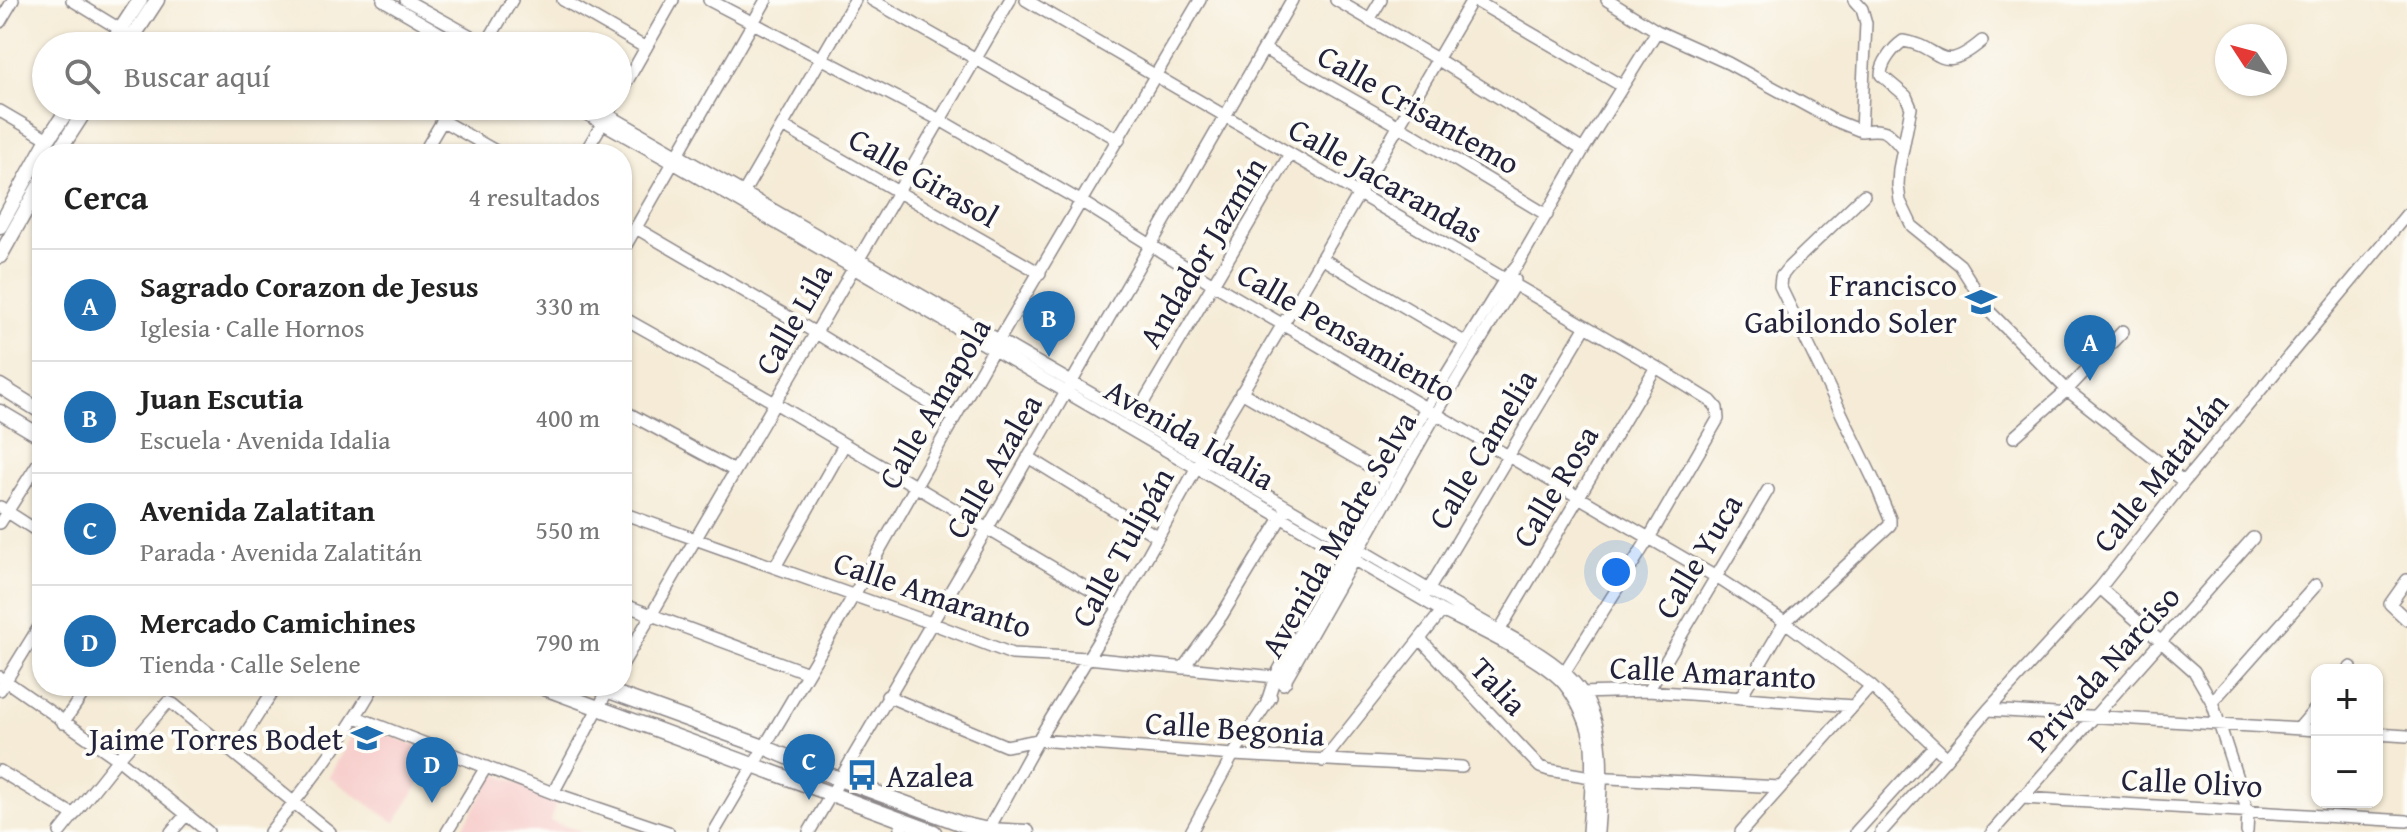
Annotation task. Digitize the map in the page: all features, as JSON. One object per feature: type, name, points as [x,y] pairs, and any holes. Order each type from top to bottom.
[{"type":"street","points":[[0,22],[13,0]]},
{"type":"street","points":[[72,0],[117,32]]},
{"type":"street","points":[[128,32],[140,0]]},
{"type":"street","points":[[131,32],[157,0]]},
{"type":"street","points":[[383,0],[412,5],[463,32]]},
{"type":"street","points":[[494,32],[512,0]]},
{"type":"street","points":[[563,0],[618,32]]},
{"type":"street","points":[[632,72],[673,0]]},
{"type":"street","name":"Calle Pensamiento","points":[[709,0],[940,120],[1082,202],[1213,284],[1716,577],[1785,622],[1871,686],[1934,746]]},
{"type":"street","points":[[632,235],[766,0]]},
{"type":"street","points":[[741,196],[855,0]]},
{"type":"street","points":[[872,0],[1119,140]]},
{"type":"street","name":"Calle Lila","points":[[632,648],[1010,0]]},
{"type":"street","name":"Calle Jacarandas","points":[[1026,0],[1711,401],[1717,408],[1718,419],[1649,538]]},
{"type":"street","points":[[1182,0],[1198,4]]},
{"type":"street","name":"Calle Azalea","points":[[809,832],[1292,0]]},
{"type":"street","points":[[1336,0],[1583,150]]},
{"type":"street","points":[[1369,20],[1381,0]]},
{"type":"street","points":[[1473,0],[1622,86]]},
{"type":"street","name":"Calle Tulipán","points":[[988,830],[1038,740],[1119,607],[1199,463],[1473,0]]},
{"type":"street","points":[[1607,0],[1657,31],[1728,63],[1831,119],[1861,131],[1882,129],[1890,133],[1903,150]]},
{"type":"street","points":[[1854,0],[1862,9],[1866,23],[1861,131]]},
{"type":"street","name":"Calle Amapola","points":[[714,832],[854,595],[995,346],[1198,4]]},
{"type":"street","points":[[412,5],[445,32]]},
{"type":"street","name":"Avenida Madre Selva","points":[[1190,831],[1583,150],[1657,31]]},
{"type":"street","points":[[632,40],[646,48]]},
{"type":"street","points":[[1982,41],[1966,54],[1948,59],[1903,41],[1881,68],[1881,75],[1910,102],[1911,115],[1898,185],[1900,201],[1912,226],[1960,265],[1989,311],[2067,390],[2184,482]]},
{"type":"street","name":"Calle Crisantemo","points":[[1264,49],[1547,215]]},
{"type":"street","points":[[0,111],[48,139]]},
{"type":"street","points":[[45,144],[61,120]]},
{"type":"street","points":[[63,144],[79,120]]},
{"type":"street","points":[[590,144],[604,120]]},
{"type":"street","name":"Avenida Idalia","points":[[617,120],[676,158],[995,346],[1426,594],[1499,631],[1562,676],[1593,714],[1601,743],[1588,832]]},
{"type":"street","points":[[429,144],[443,121],[483,144]]},
{"type":"street","name":"Calle Girasol","points":[[783,126],[1040,273]]},
{"type":"street","name":"Andador Jazmín","points":[[1134,418],[1290,154]]},
{"type":"street","points":[[0,226],[32,168]]},
{"type":"street","points":[[1740,698],[1785,622],[1890,525],[1876,485],[1780,286],[1781,277],[1788,268],[1864,195]]},
{"type":"street","points":[[0,256],[32,199]]},
{"type":"street","name":"Calle Matatlán","points":[[1881,832],[2100,588],[2407,214]]},
{"type":"street","points":[[636,228],[954,418]]},
{"type":"street","points":[[1321,258],[1466,343]]},
{"type":"street","name":"Avenida Madre Selva","points":[[1352,552],[1388,477],[1431,411],[1466,343],[1509,282]]},
{"type":"street","points":[[632,323],[775,403],[1119,607]]},
{"type":"street","name":"Calle Camelia","points":[[1426,594],[1586,326]]},
{"type":"street","points":[[2014,437],[2067,390],[2123,331]]},
{"type":"street","name":"Calle Rosa","points":[[1499,631],[1656,367]]},
{"type":"street","points":[[0,386],[32,406]]},
{"type":"street","name":"Avenida Idalia","points":[[1068,388],[1134,418],[1199,463]]},
{"type":"street","points":[[1241,392],[1388,477]]},
{"type":"street","points":[[0,412],[32,431]]},
{"type":"street","points":[[632,415],[735,471]]},
{"type":"street","points":[[775,567],[844,445]]},
{"type":"street","points":[[1028,457],[1158,537]]},
{"type":"street","points":[[0,523],[4,509],[32,471]]},
{"type":"street","name":"Calle Yuca","points":[[1648,691],[1768,490]]},
{"type":"street","points":[[4,509],[32,527]]},
{"type":"street","points":[[1183,668],[1222,615],[1284,512]]},
{"type":"street","name":"Calle Amaranto","points":[[632,516],[1012,654],[1088,658],[1280,679]]},
{"type":"street","points":[[1562,676],[1649,538]]},
{"type":"street","name":"Privada Narciso","points":[[1992,832],[2253,538]]},
{"type":"street","points":[[2407,580],[2390,604],[2407,620]]},
{"type":"street","points":[[2212,702],[2316,585]]},
{"type":"street","points":[[2100,588],[2194,671],[2221,724],[2248,812],[2247,832]]},
{"type":"street","name":"Avenida Idalia","points":[[1426,594],[1442,611],[1562,676]]},
{"type":"street","points":[[632,608],[808,673]]},
{"type":"street","points":[[1323,761],[1442,611]]},
{"type":"street","points":[[32,638],[2,683],[118,759],[208,832]]},
{"type":"street","name":"Talia","points":[[1420,639],[1540,767],[1597,777]]},
{"type":"street","points":[[1741,832],[1871,686]]},
{"type":"street","name":"Calle Amaranto","points":[[1577,694],[1648,691],[1853,706]]},
{"type":"street","points":[[63,723],[81,696]]},
{"type":"street","points":[[234,752],[270,696]]},
{"type":"street","points":[[270,832],[295,802],[368,696]]},
{"type":"street","points":[[568,696],[831,794],[902,827],[934,832]]},
{"type":"street","points":[[553,793],[599,707],[602,696]]},
{"type":"street","points":[[628,696],[962,824],[988,830],[1027,832]]},
{"type":"street","points":[[887,696],[1006,746],[1025,763]]},
{"type":"street","points":[[60,832],[168,702],[330,832]]},
{"type":"street","points":[[1988,710],[2311,729]]},
{"type":"street","points":[[2299,728],[2311,714]]},
{"type":"street","points":[[356,717],[553,793],[668,832]]},
{"type":"street","points":[[2383,734],[2407,736]]},
{"type":"street","name":"Calle Begonia","points":[[1006,746],[1038,740],[1323,761],[1462,767]]},
{"type":"street","points":[[1856,832],[1934,746],[1947,758]]},
{"type":"street","points":[[447,832],[486,767]]},
{"type":"street","points":[[0,771],[74,815]]},
{"type":"street","points":[[1597,777],[1780,787]]},
{"type":"street","name":"Avenida Idalia","points":[[1597,777],[1598,832]]},
{"type":"street","name":"Calle Olivo","points":[[2022,798],[2407,821]]},
{"type":"street","points":[[171,832],[186,815]]},
{"type":"shaded area","points":[[358,723],[437,754],[395,823],[329,777]]},
{"type":"shaded area","points":[[495,774],[558,798],[550,821],[583,832],[460,832]]},
{"type":"place","name":"Francisco Gabilondo Soler","points":[[1981,302]]},
{"type":"place","name":"Juan Escutia","points":[[1049,357]]},
{"type":"place","name":"Sagrado Corazon de Jesus","points":[[2090,381]]},
{"type":"place","name":"Jaime Torres Bodet","points":[[367,738]]},
{"type":"place","name":"Azalea","points":[[862,775]]},
{"type":"place","name":"Avenida Zalatitan","points":[[809,800]]},
{"type":"place","name":"Mercado Camichines","points":[[432,803]]}]
